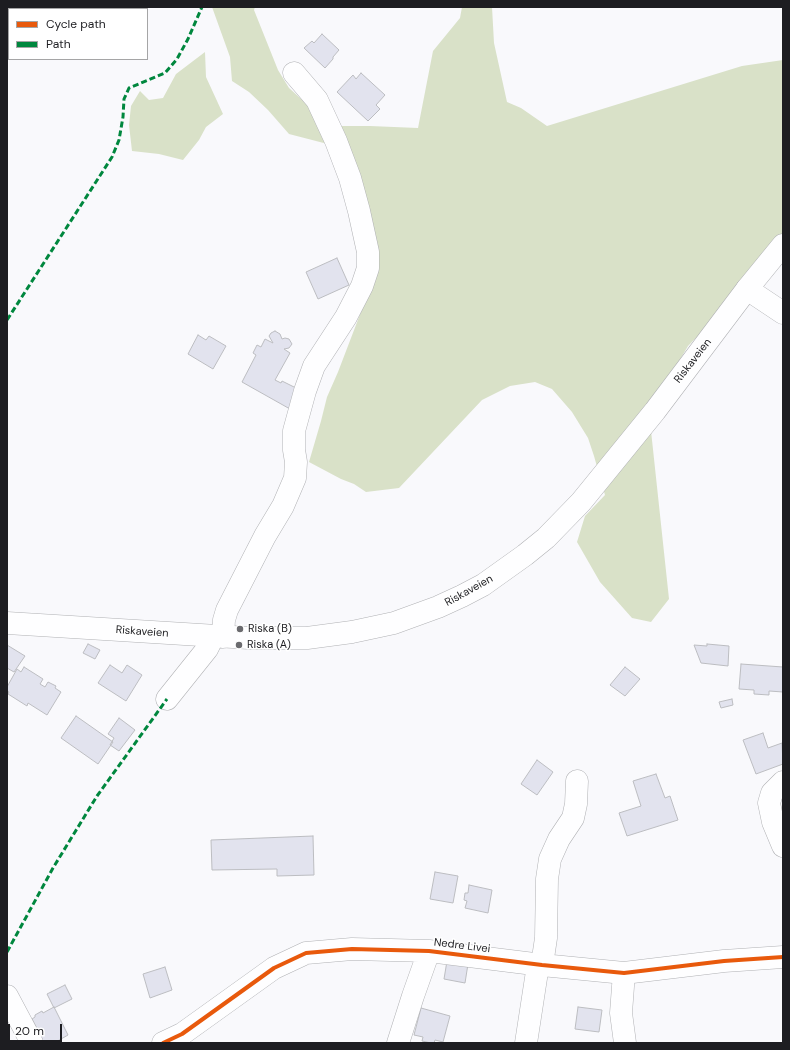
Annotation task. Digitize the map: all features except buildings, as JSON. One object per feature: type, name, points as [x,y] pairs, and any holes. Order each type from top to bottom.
[{"type":"main road","points":[[167,699],[216,637],[227,610],[265,536],[283,506],[294,482],[296,462],[294,450],[294,431],[305,391],[314,366],[346,316],[362,286],[368,268],[368,252],[358,203],[336,141],[317,100],[294,73]]},
{"type":"main road","name":"Riskaveien","points":[[7,623],[216,637],[307,638],[352,632],[394,623],[438,607],[462,596],[483,585],[509,567],[546,538],[582,502],[698,356],[747,289],[783,245]]},
{"type":"main road","points":[[747,289],[783,313]]},
{"type":"main road","points":[[526,1043],[546,938],[547,879],[550,859],[559,839],[573,818],[576,804],[577,781]]},
{"type":"main road","points":[[783,782],[772,794],[769,803],[783,846]]},
{"type":"main road","name":"Nedre Livei","points":[[163,1043],[182,1034],[274,968],[306,953],[352,949],[429,951],[540,965],[624,973],[724,960],[783,957]]},
{"type":"main road","points":[[398,1043],[429,951]]},
{"type":"main road","points":[[624,973],[621,1013],[623,1038],[625,1043]]},
{"type":"main road","points":[[7,996],[32,1043]]},
{"type":"green space","points":[[212,7],[255,7],[254,10],[278,70],[289,88],[309,106],[323,126],[418,128],[433,51],[460,18],[462,7],[492,7],[494,43],[507,102],[521,108],[547,126],[742,66],[783,60],[783,235],[735,298],[688,346],[649,412],[669,599],[651,622],[632,618],[600,582],[577,542],[585,516],[605,495],[588,438],[572,412],[552,389],[535,382],[510,386],[482,400],[399,488],[366,492],[354,484],[341,479],[309,462],[327,397],[377,270],[343,148],[289,134],[268,110],[249,92],[232,81],[230,57]]},
{"type":"green space","points":[[205,52],[206,77],[223,114],[206,127],[199,140],[183,160],[159,154],[132,151],[129,125],[131,106],[140,91],[149,100],[163,98],[176,74]]},
{"type":"marked path","points":[[7,320],[112,157],[119,140],[124,99],[129,88],[165,73],[177,59],[188,39],[202,7]]},
{"type":"marked path","points":[[7,952],[53,868],[97,796],[167,699]]},
{"type":"cycle path","points":[[163,1043],[182,1034],[274,968],[306,953],[352,949],[429,951],[542,965],[624,973],[724,961],[783,957]]},
{"type":"place","name":"Riska (B)","points":[[240,629]]},
{"type":"place","name":"Riska (A)","points":[[239,645]]}]
